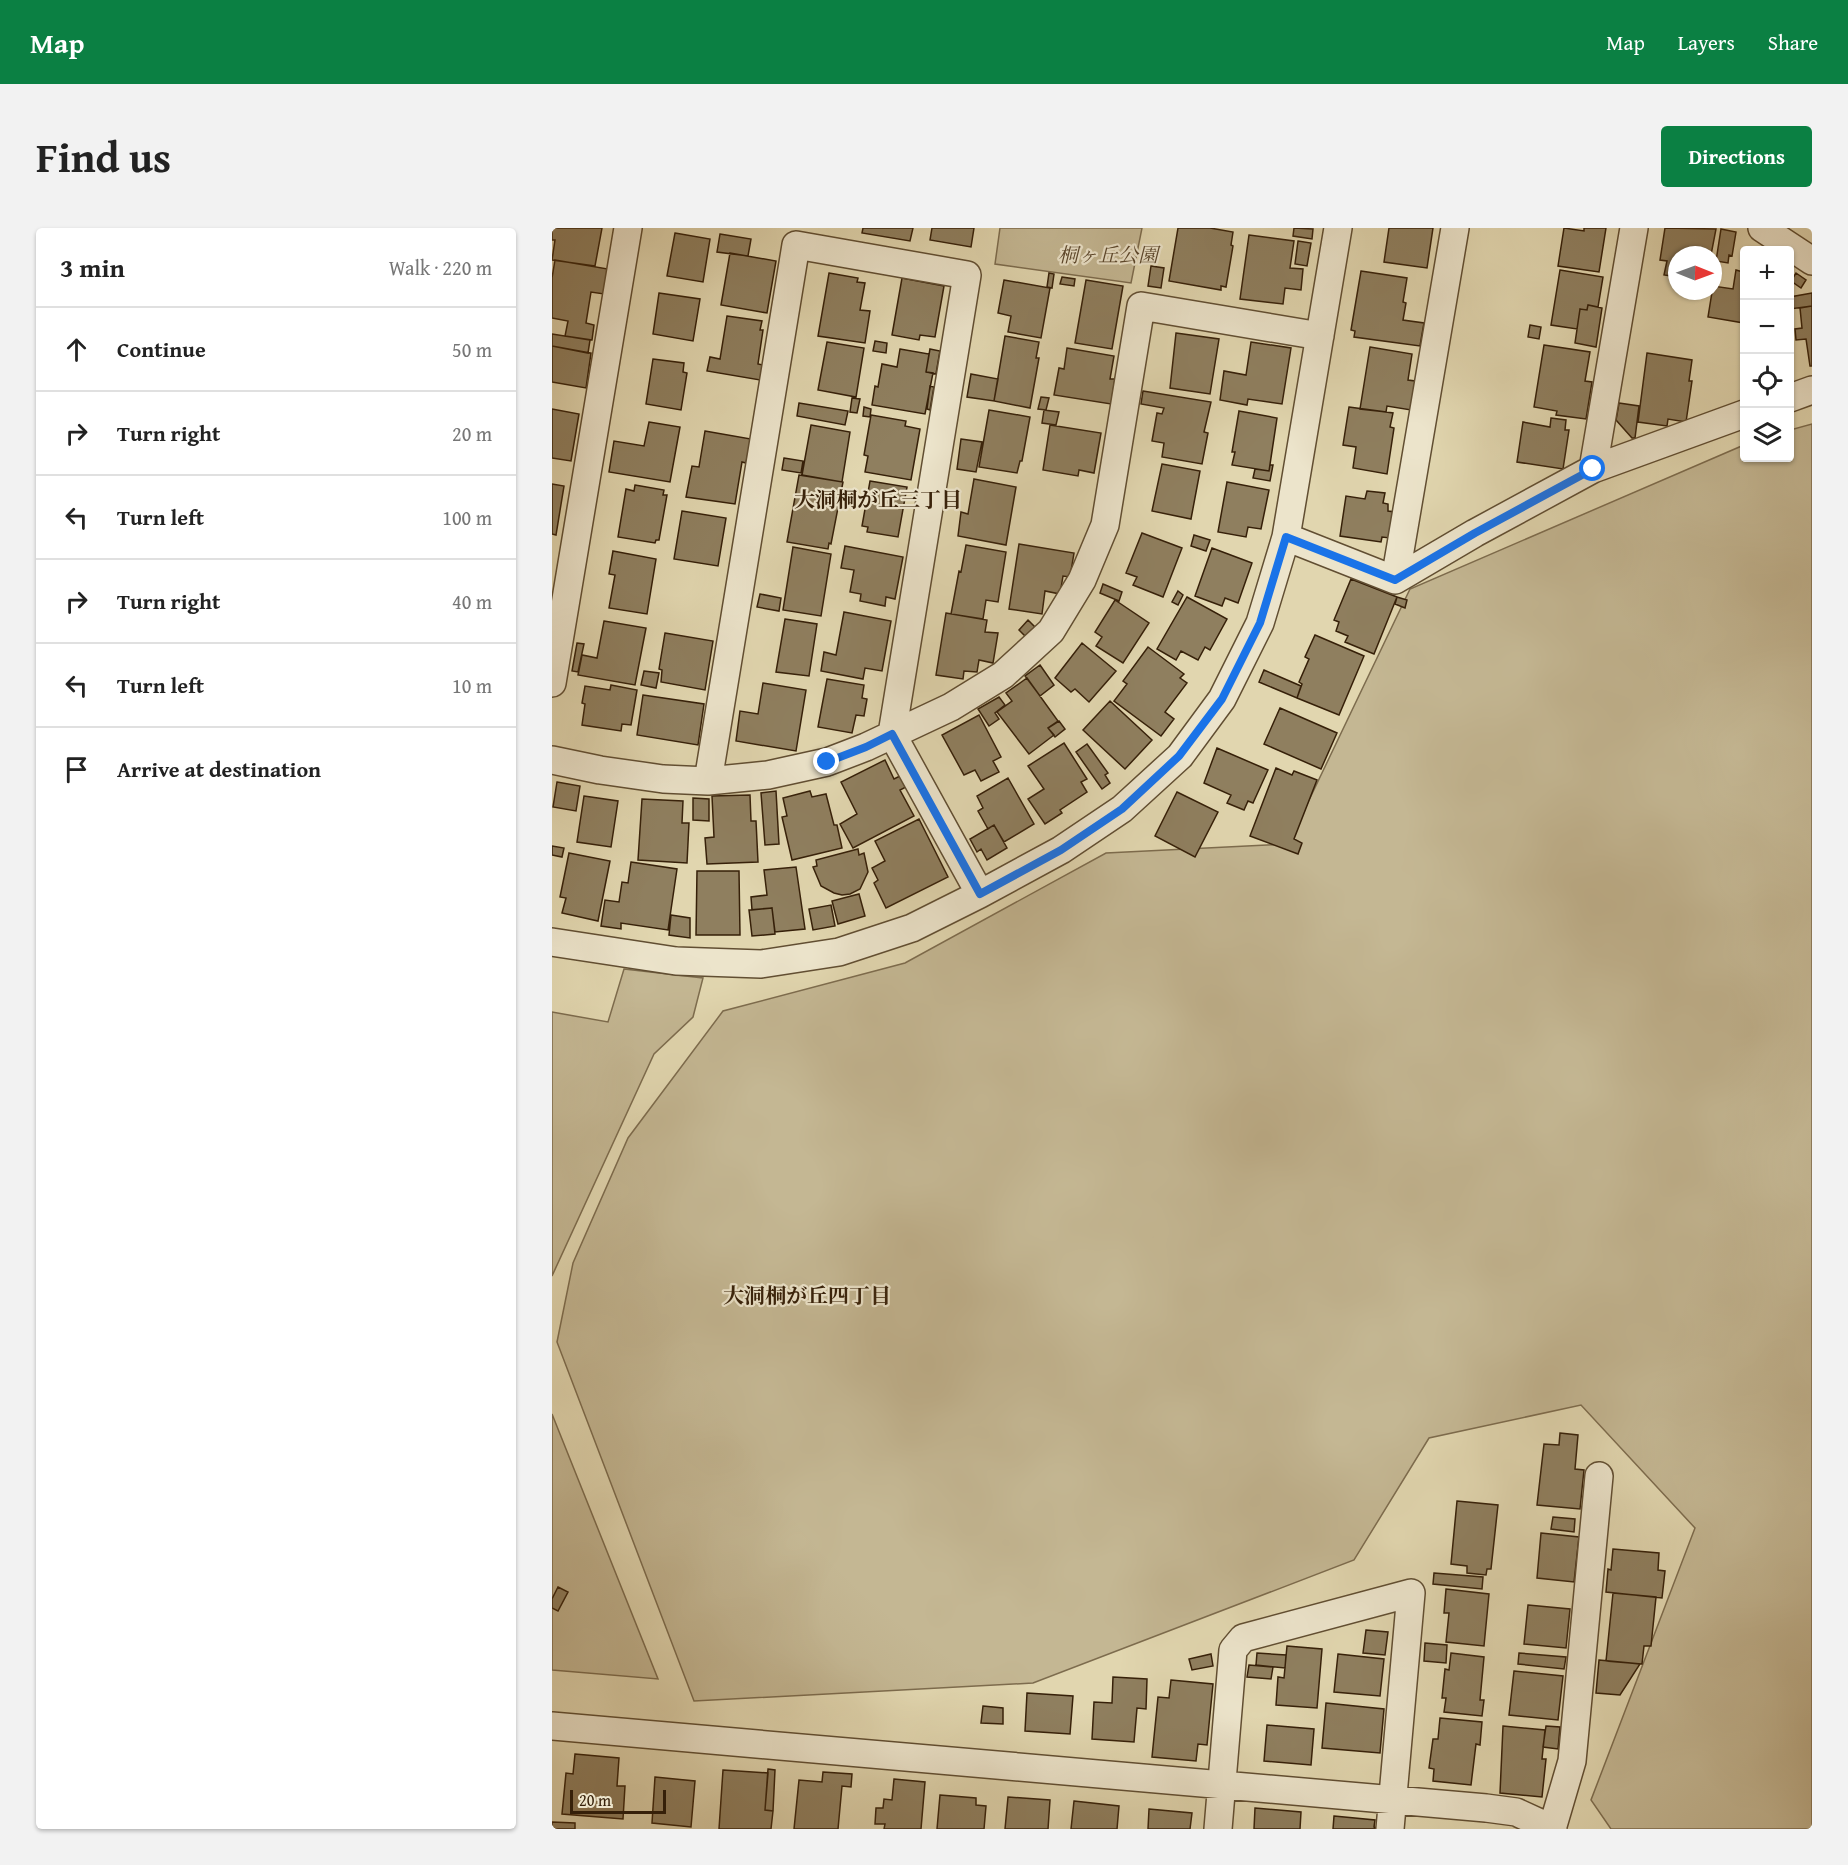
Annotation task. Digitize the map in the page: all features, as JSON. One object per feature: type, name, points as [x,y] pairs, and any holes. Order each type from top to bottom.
[{"type":"street","points":[[552,683],[628,228]]},
{"type":"street","points":[[552,942],[676,961],[761,964],[840,952],[912,928],[980,894],[1061,850],[1122,809],[1179,756],[1222,699],[1260,623],[1286,537],[1338,228]]},
{"type":"street","points":[[1395,580],[1455,228]]},
{"type":"street","points":[[1593,469],[1634,228]]},
{"type":"street","points":[[1762,228],[1812,261]]},
{"type":"street","points":[[708,781],[796,245],[967,275],[892,734],[980,894]]},
{"type":"street","points":[[552,760],[663,779],[708,781],[768,775],[827,762],[866,747],[951,707],[1003,675],[1051,631],[1082,580],[1105,525],[1141,306],[1320,336]]},
{"type":"street","points":[[1794,397],[1812,390]]},
{"type":"street","points":[[1395,580],[1475,533],[1593,469],[1740,415]]},
{"type":"street","points":[[1286,537],[1395,580]]},
{"type":"street","points":[[552,1726],[1393,1799],[1516,1812],[1553,1829],[1572,1761],[1599,1476]]},
{"type":"street","points":[[1218,1829],[1233,1650],[1243,1638],[1411,1593],[1390,1829]]},
{"type":"green space","name":"桐ヶ丘公園","points":[[1000,228],[1142,228],[1131,283],[995,264]]},
{"type":"green space","points":[[1812,424],[1812,1829],[1611,1829],[1591,1800],[1695,1528],[1581,1405],[1429,1438],[1354,1560],[1033,1683],[694,1701],[557,1342],[573,1263],[628,1138],[723,1011],[905,963],[1106,853],[1288,844],[1410,589],[1740,447],[1740,462],[1794,462],[1794,429]]},
{"type":"green space","points":[[624,969],[703,978],[693,1017],[654,1054],[552,1276],[552,1012],[608,1022]]},
{"type":"green space","points":[[552,1414],[658,1679],[552,1670]]},
{"type":"building","points":[[552,228],[602,228],[595,266],[552,260],[555,240],[552,240]]},
{"type":"building","points":[[863,228],[913,228],[910,241],[862,233]]},
{"type":"building","points":[[932,228],[974,228],[971,247],[930,240]]},
{"type":"building","points":[[1178,228],[1210,228],[1233,232],[1226,287],[1221,286],[1221,290],[1169,281]]},
{"type":"building","points":[[1294,228],[1313,229],[1312,239],[1293,236]]},
{"type":"building","points":[[1389,228],[1433,228],[1427,268],[1384,262]]},
{"type":"building","points":[[1564,228],[1584,231],[1584,228],[1606,228],[1599,272],[1558,266]]},
{"type":"building","points":[[1665,228],[1716,229],[1713,246],[1668,246],[1668,276],[1664,275],[1667,261],[1660,260]]},
{"type":"building","points":[[1721,229],[1736,232],[1732,256],[1729,255],[1728,263],[1722,262],[1722,246],[1718,246]]},
{"type":"building","points":[[675,233],[710,239],[703,282],[667,276]]},
{"type":"building","points":[[720,234],[751,239],[748,256],[717,252]]},
{"type":"building","points":[[1249,235],[1294,241],[1290,268],[1303,269],[1301,290],[1285,288],[1283,304],[1240,299]]},
{"type":"building","points":[[1298,241],[1311,243],[1307,266],[1295,264]]},
{"type":"building","points":[[730,253],[776,261],[767,313],[721,305]]},
{"type":"building","points":[[555,260],[608,269],[604,294],[591,292],[586,323],[594,325],[592,340],[565,336],[568,321],[552,318],[552,278]]},
{"type":"building","points":[[1151,266],[1164,268],[1161,288],[1148,286]]},
{"type":"building","points":[[1560,270],[1603,277],[1598,307],[1588,305],[1587,310],[1580,309],[1577,329],[1551,325]]},
{"type":"building","points":[[1736,270],[1740,271],[1740,322],[1708,317],[1711,300],[1722,300],[1722,287],[1733,289]]},
{"type":"building","points":[[1361,271],[1407,278],[1403,320],[1424,323],[1420,346],[1354,337],[1355,331],[1351,330]]},
{"type":"building","points":[[829,273],[858,278],[857,282],[865,283],[860,310],[870,311],[865,343],[818,336]]},
{"type":"building","points":[[1049,273],[1054,274],[1052,288],[1047,287]]},
{"type":"building","points":[[1796,273],[1806,280],[1801,288],[1794,283]]},
{"type":"building","points":[[1062,277],[1075,279],[1074,286],[1060,284]]},
{"type":"building","points":[[902,278],[944,286],[935,337],[920,335],[919,340],[892,335]]},
{"type":"building","points":[[1004,280],[1050,288],[1041,338],[1008,332],[1011,316],[998,313]]},
{"type":"building","points":[[1086,280],[1123,286],[1112,349],[1075,343]]},
{"type":"building","points":[[659,293],[700,299],[693,341],[653,334]]},
{"type":"building","points":[[1812,293],[1812,306],[1794,308],[1794,296]]},
{"type":"building","points":[[1588,305],[1602,308],[1596,347],[1575,343],[1580,309],[1587,310]]},
{"type":"building","points":[[1812,306],[1812,366],[1810,366],[1806,339],[1796,340],[1795,329],[1802,328],[1800,308]]},
{"type":"building","points":[[727,316],[762,321],[760,330],[763,330],[758,364],[763,365],[760,380],[707,371],[710,357],[720,359]]},
{"type":"building","points":[[1530,325],[1541,327],[1539,339],[1528,337]]},
{"type":"building","points":[[1176,333],[1219,339],[1210,394],[1170,388]]},
{"type":"building","points":[[552,334],[590,340],[588,353],[552,346]]},
{"type":"building","points":[[1005,336],[1039,342],[1036,358],[1039,358],[1030,408],[994,401]]},
{"type":"building","points":[[875,341],[887,343],[886,353],[873,351]]},
{"type":"building","points":[[827,342],[864,348],[856,397],[818,390]]},
{"type":"building","points":[[1251,342],[1291,348],[1282,404],[1248,399],[1247,405],[1220,400],[1224,371],[1246,375]]},
{"type":"building","points":[[1544,345],[1590,352],[1585,381],[1592,382],[1586,419],[1556,415],[1557,411],[1534,407]]},
{"type":"building","points":[[552,346],[591,353],[586,388],[552,382]]},
{"type":"building","points":[[1370,347],[1412,354],[1408,380],[1415,381],[1411,410],[1387,406],[1386,412],[1360,409]]},
{"type":"building","points":[[1067,348],[1114,356],[1110,379],[1115,379],[1111,404],[1054,395],[1059,368],[1064,369]]},
{"type":"building","points":[[900,349],[929,354],[926,372],[933,373],[925,414],[872,405],[882,364],[897,367]]},
{"type":"building","points":[[930,349],[940,351],[936,374],[926,372]]},
{"type":"building","points":[[1647,353],[1692,360],[1689,381],[1692,381],[1686,422],[1668,419],[1667,426],[1638,422]]},
{"type":"building","points":[[653,359],[684,363],[683,372],[687,373],[681,410],[646,404]]},
{"type":"building","points":[[971,374],[998,379],[994,401],[967,397]]},
{"type":"building","points":[[930,386],[934,387],[930,410],[927,409]]},
{"type":"building","points":[[1143,391],[1211,402],[1204,432],[1208,433],[1202,464],[1162,457],[1164,443],[1152,441],[1157,413],[1162,414],[1164,408],[1141,404]]},
{"type":"building","points":[[1041,397],[1049,398],[1046,410],[1038,409]]},
{"type":"building","points":[[852,398],[860,399],[857,413],[850,412]]},
{"type":"building","points":[[799,403],[848,411],[845,425],[797,416]]},
{"type":"building","points":[[1619,403],[1639,406],[1635,438],[1632,438],[1616,420]]},
{"type":"building","points":[[864,407],[871,409],[870,417],[863,416]]},
{"type":"building","points":[[1349,407],[1393,413],[1390,427],[1394,428],[1387,474],[1353,468],[1356,447],[1343,445]]},
{"type":"building","points":[[552,409],[579,414],[571,461],[552,458]]},
{"type":"building","points":[[989,410],[1030,417],[1022,461],[1020,461],[1017,473],[979,467]]},
{"type":"building","points":[[1044,410],[1059,412],[1056,425],[1042,423]]},
{"type":"building","points":[[1239,411],[1277,418],[1269,471],[1232,465]]},
{"type":"building","points":[[871,415],[906,421],[905,426],[920,429],[911,480],[865,472],[868,456],[864,455]]},
{"type":"building","points":[[1551,418],[1566,420],[1565,430],[1569,430],[1563,469],[1517,462],[1523,422],[1550,427]]},
{"type":"building","points":[[649,422],[680,427],[670,482],[609,472],[614,441],[644,446]]},
{"type":"building","points":[[811,425],[850,432],[842,482],[802,475]]},
{"type":"building","points":[[1050,425],[1101,433],[1094,473],[1079,470],[1078,476],[1043,470]]},
{"type":"building","points":[[705,431],[751,439],[746,463],[742,462],[735,504],[686,497],[692,466],[699,467]]},
{"type":"building","points":[[961,439],[982,442],[976,472],[957,469]]},
{"type":"building","points":[[784,458],[803,461],[801,473],[782,470]]},
{"type":"building","points":[[1162,464],[1200,471],[1191,519],[1152,511]]},
{"type":"building","points":[[1270,465],[1273,465],[1270,481],[1253,478],[1255,469],[1269,471]]},
{"type":"building","points":[[799,475],[843,482],[831,544],[829,543],[828,549],[787,542]]},
{"type":"building","points":[[974,479],[1016,487],[1006,545],[958,536],[961,512],[968,514]]},
{"type":"building","points":[[870,481],[907,487],[898,537],[867,532],[868,527],[862,526]]},
{"type":"building","points":[[1227,482],[1269,490],[1261,529],[1248,527],[1246,537],[1218,532]]},
{"type":"building","points":[[552,484],[564,486],[556,535],[552,534]]},
{"type":"building","points":[[635,485],[664,490],[663,495],[667,495],[659,540],[655,543],[618,537],[626,489],[634,491]]},
{"type":"building","points":[[1367,491],[1385,493],[1383,503],[1388,504],[1388,511],[1395,512],[1390,538],[1382,537],[1381,542],[1340,536],[1346,496],[1365,499]]},
{"type":"building","points":[[682,511],[726,518],[718,566],[674,559]]},
{"type":"building","points":[[1142,533],[1182,548],[1163,597],[1133,585],[1137,577],[1126,573]]},
{"type":"building","points":[[1194,535],[1210,540],[1206,551],[1191,546]]},
{"type":"building","points":[[1019,544],[1074,553],[1070,577],[1063,576],[1060,594],[1045,591],[1042,614],[1009,609]]},
{"type":"building","points":[[966,545],[1006,552],[998,602],[986,600],[983,619],[951,614]]},
{"type":"building","points":[[845,546],[903,557],[895,599],[886,597],[885,606],[860,601],[861,594],[850,592],[854,570],[841,568]]},
{"type":"building","points":[[793,547],[831,554],[821,616],[783,610]]},
{"type":"building","points":[[1212,548],[1252,563],[1238,603],[1225,598],[1222,606],[1195,596]]},
{"type":"building","points":[[613,551],[656,559],[647,614],[609,608],[615,575],[609,574]]},
{"type":"building","points":[[1351,579],[1397,597],[1374,654],[1345,642],[1348,636],[1336,631],[1339,622],[1334,620]]},
{"type":"building","points":[[1103,584],[1122,592],[1119,601],[1100,593]]},
{"type":"building","points":[[1178,591],[1183,595],[1178,605],[1172,602]]},
{"type":"building","points":[[760,594],[781,598],[779,611],[757,607]]},
{"type":"building","points":[[1187,597],[1227,619],[1210,650],[1205,647],[1198,660],[1181,651],[1176,660],[1157,649]]},
{"type":"building","points":[[1397,597],[1407,600],[1405,608],[1395,604]]},
{"type":"building","points":[[1115,600],[1149,623],[1123,663],[1096,646],[1102,637],[1095,632]]},
{"type":"building","points":[[844,612],[891,621],[882,671],[865,668],[863,679],[821,671],[824,652],[836,655]]},
{"type":"building","points":[[946,613],[987,620],[985,632],[998,633],[993,663],[979,660],[977,672],[964,671],[963,679],[936,675]]},
{"type":"building","points":[[785,619],[817,624],[809,676],[776,672]]},
{"type":"building","points":[[1028,620],[1035,627],[1025,636],[1019,630]]},
{"type":"building","points":[[604,621],[646,628],[635,685],[578,675],[582,655],[597,658]]},
{"type":"building","points":[[665,633],[713,641],[705,690],[661,682],[662,670],[659,669]]},
{"type":"building","points":[[1315,635],[1364,656],[1339,715],[1297,698],[1302,684],[1299,682],[1309,659],[1305,657]]},
{"type":"building","points":[[577,643],[584,644],[578,672],[572,671]]},
{"type":"building","points":[[1082,643],[1116,671],[1089,702],[1075,689],[1071,692],[1055,678]]},
{"type":"building","points":[[1148,647],[1184,674],[1180,678],[1187,683],[1165,712],[1174,719],[1161,736],[1114,701],[1127,684],[1123,681]]},
{"type":"building","points":[[1040,665],[1054,685],[1040,696],[1025,676]]},
{"type":"building","points":[[1264,670],[1301,686],[1297,698],[1259,682]]},
{"type":"building","points":[[644,671],[659,673],[656,688],[641,685]]},
{"type":"building","points":[[1027,678],[1058,721],[1048,728],[1054,735],[1029,754],[997,712],[1012,701],[1006,693]]},
{"type":"building","points":[[827,679],[864,685],[862,698],[867,699],[864,716],[856,715],[852,733],[818,727]]},
{"type":"building","points":[[763,683],[806,690],[796,751],[736,741],[740,711],[758,714]]},
{"type":"building","points":[[611,685],[637,690],[631,725],[622,724],[621,731],[582,725],[585,686],[610,690]]},
{"type":"building","points":[[643,695],[704,704],[698,745],[637,735]]},
{"type":"building","points":[[999,697],[1005,705],[995,713],[999,719],[989,726],[978,709]]},
{"type":"building","points":[[1110,701],[1152,740],[1125,769],[1083,730]]},
{"type":"building","points":[[1280,708],[1337,733],[1321,769],[1264,744]]},
{"type":"building","points":[[979,715],[1001,757],[993,761],[999,772],[981,781],[975,770],[964,775],[942,735]]},
{"type":"building","points":[[1059,721],[1065,729],[1055,737],[1048,728]]},
{"type":"building","points":[[1064,743],[1087,779],[1081,782],[1087,792],[1060,810],[1062,813],[1045,824],[1028,799],[1044,789],[1028,766]]},
{"type":"building","points":[[1087,744],[1108,773],[1105,775],[1110,783],[1102,789],[1076,752]]},
{"type":"building","points":[[1217,748],[1268,770],[1253,803],[1248,801],[1244,810],[1227,803],[1231,795],[1204,783]]},
{"type":"building","points":[[885,760],[894,779],[900,776],[906,787],[900,790],[914,816],[853,848],[840,824],[857,814],[841,782]]},
{"type":"building","points":[[1276,768],[1292,775],[1294,771],[1317,780],[1294,839],[1302,843],[1298,854],[1250,836]]},
{"type":"building","points":[[1008,778],[1034,824],[1004,842],[994,825],[988,829],[978,811],[983,808],[977,796]]},
{"type":"building","points":[[557,782],[580,786],[576,811],[553,807]]},
{"type":"building","points":[[776,791],[779,844],[765,845],[761,793]]},
{"type":"building","points":[[810,791],[812,797],[826,794],[842,848],[792,860],[782,817],[787,816],[783,798]]},
{"type":"building","points":[[1177,792],[1218,812],[1195,857],[1155,836]]},
{"type":"building","points":[[750,795],[751,821],[756,821],[758,862],[707,864],[705,838],[714,837],[712,796]]},
{"type":"building","points":[[584,796],[618,801],[611,847],[577,842]]},
{"type":"building","points":[[693,798],[709,799],[709,821],[693,820]]},
{"type":"building","points":[[642,799],[683,801],[682,823],[689,823],[687,863],[638,860]]},
{"type":"building","points":[[919,819],[948,877],[886,908],[874,883],[878,880],[872,868],[885,861],[875,841]]},
{"type":"building","points":[[994,825],[1007,848],[987,860],[981,849],[977,852],[970,839]]},
{"type":"building","points":[[552,846],[564,848],[562,857],[552,855]]},
{"type":"building","points":[[858,849],[859,855],[864,853],[868,872],[860,889],[842,895],[821,886],[813,867],[817,866],[816,860]]},
{"type":"building","points":[[569,853],[610,861],[598,921],[562,913],[566,898],[560,897]]},
{"type":"building","points":[[631,862],[677,869],[668,930],[621,923],[621,929],[601,926],[605,900],[619,902],[622,882],[628,883]]},
{"type":"building","points":[[796,867],[805,929],[775,932],[772,908],[752,910],[751,897],[767,895],[764,870]]},
{"type":"building","points":[[697,871],[739,871],[740,935],[696,935]]},
{"type":"building","points":[[859,894],[865,916],[838,924],[832,901]]},
{"type":"building","points":[[831,905],[835,926],[813,930],[809,909]]},
{"type":"building","points":[[772,908],[775,934],[752,936],[749,910]]},
{"type":"building","points":[[671,915],[690,918],[690,938],[669,935]]},
{"type":"building","points":[[1560,1433],[1578,1435],[1575,1469],[1584,1470],[1580,1509],[1537,1505],[1544,1444],[1559,1445]]},
{"type":"building","points":[[1457,1501],[1498,1505],[1491,1569],[1487,1569],[1486,1575],[1467,1573],[1467,1566],[1451,1564]]},
{"type":"building","points":[[1553,1517],[1575,1519],[1574,1532],[1551,1529]]},
{"type":"building","points":[[1541,1533],[1579,1537],[1574,1582],[1537,1578]]},
{"type":"building","points":[[1613,1549],[1659,1553],[1658,1570],[1665,1571],[1662,1598],[1606,1592]]},
{"type":"building","points":[[1434,1573],[1483,1577],[1482,1589],[1433,1584]]},
{"type":"building","points":[[558,1587],[568,1592],[558,1611],[552,1608],[552,1599]]},
{"type":"building","points":[[1446,1589],[1489,1594],[1484,1646],[1446,1642],[1449,1613],[1444,1613]]},
{"type":"building","points":[[1613,1593],[1656,1597],[1651,1646],[1644,1646],[1642,1664],[1606,1661]]},
{"type":"building","points":[[1528,1605],[1570,1609],[1566,1648],[1524,1644]]},
{"type":"building","points":[[1366,1630],[1388,1632],[1385,1655],[1363,1653]]},
{"type":"building","points":[[1425,1643],[1447,1645],[1446,1663],[1424,1661]]},
{"type":"building","points":[[1287,1646],[1322,1649],[1317,1708],[1276,1705],[1278,1677],[1284,1678]]},
{"type":"building","points":[[1257,1653],[1286,1655],[1285,1668],[1256,1665]]},
{"type":"building","points":[[1451,1653],[1484,1657],[1480,1700],[1484,1700],[1482,1716],[1444,1712],[1446,1698],[1442,1698],[1445,1669],[1449,1670]]},
{"type":"building","points":[[1519,1653],[1566,1657],[1564,1669],[1518,1664]]},
{"type":"building","points":[[1211,1654],[1213,1666],[1192,1670],[1189,1659]]},
{"type":"building","points":[[1338,1654],[1384,1659],[1380,1696],[1334,1692]]},
{"type":"building","points":[[1599,1660],[1640,1664],[1620,1695],[1596,1693]]},
{"type":"building","points":[[1249,1665],[1273,1667],[1271,1679],[1247,1677]]},
{"type":"building","points":[[1514,1671],[1563,1676],[1558,1720],[1509,1715]]},
{"type":"building","points":[[1113,1677],[1147,1679],[1146,1709],[1137,1708],[1134,1742],[1092,1739],[1094,1702],[1112,1703]]},
{"type":"building","points":[[1171,1680],[1213,1684],[1207,1745],[1198,1744],[1196,1761],[1152,1757],[1158,1697],[1169,1698]]},
{"type":"building","points":[[1027,1693],[1073,1696],[1070,1734],[1025,1731]]},
{"type":"building","points":[[1326,1703],[1384,1709],[1380,1753],[1322,1748]]},
{"type":"building","points":[[983,1706],[1003,1708],[1003,1724],[981,1723]]},
{"type":"building","points":[[1440,1718],[1482,1722],[1480,1745],[1476,1744],[1471,1785],[1433,1781],[1434,1769],[1429,1768],[1433,1739],[1438,1739]]},
{"type":"building","points":[[1267,1725],[1314,1729],[1311,1765],[1264,1761]]},
{"type":"building","points":[[1503,1726],[1545,1730],[1542,1759],[1546,1759],[1542,1797],[1500,1793]]},
{"type":"building","points":[[1546,1726],[1560,1727],[1558,1749],[1543,1747]]},
{"type":"building","points":[[575,1754],[619,1758],[617,1786],[625,1786],[623,1819],[562,1814],[566,1773],[573,1774]]},
{"type":"building","points":[[768,1769],[775,1770],[773,1811],[765,1810]]},
{"type":"building","points":[[723,1770],[768,1773],[765,1810],[773,1811],[771,1829],[719,1829]]},
{"type":"building","points":[[823,1772],[852,1774],[851,1787],[842,1786],[838,1829],[794,1829],[799,1780],[822,1782]]},
{"type":"building","points":[[655,1777],[695,1781],[691,1827],[652,1823]]},
{"type":"building","points":[[894,1779],[925,1782],[921,1829],[884,1829],[885,1824],[875,1824],[876,1808],[883,1808],[884,1799],[892,1800]]},
{"type":"building","points":[[940,1795],[976,1798],[976,1805],[986,1806],[984,1829],[937,1829]]},
{"type":"building","points":[[1008,1797],[1050,1800],[1048,1829],[1005,1829]]},
{"type":"building","points":[[1074,1801],[1119,1806],[1117,1829],[1071,1829]]},
{"type":"building","points":[[1255,1808],[1301,1812],[1300,1829],[1254,1829]]},
{"type":"building","points":[[1149,1809],[1192,1813],[1190,1829],[1148,1829]]},
{"type":"building","points":[[1334,1816],[1375,1820],[1374,1827],[1379,1829],[1333,1829]]},
{"type":"building","points":[[552,1822],[575,1823],[575,1829],[552,1829]]},
{"type":"district","name":"大洞桐が丘三丁目","points":[[878,499]]},
{"type":"district","name":"大洞桐が丘四丁目","points":[[807,1295]]},
{"type":"route","points":[[827,762],[892,734],[980,894],[1061,850],[1122,809],[1179,756],[1222,699],[1260,623],[1286,537],[1395,580],[1475,533],[1593,469]]}]
